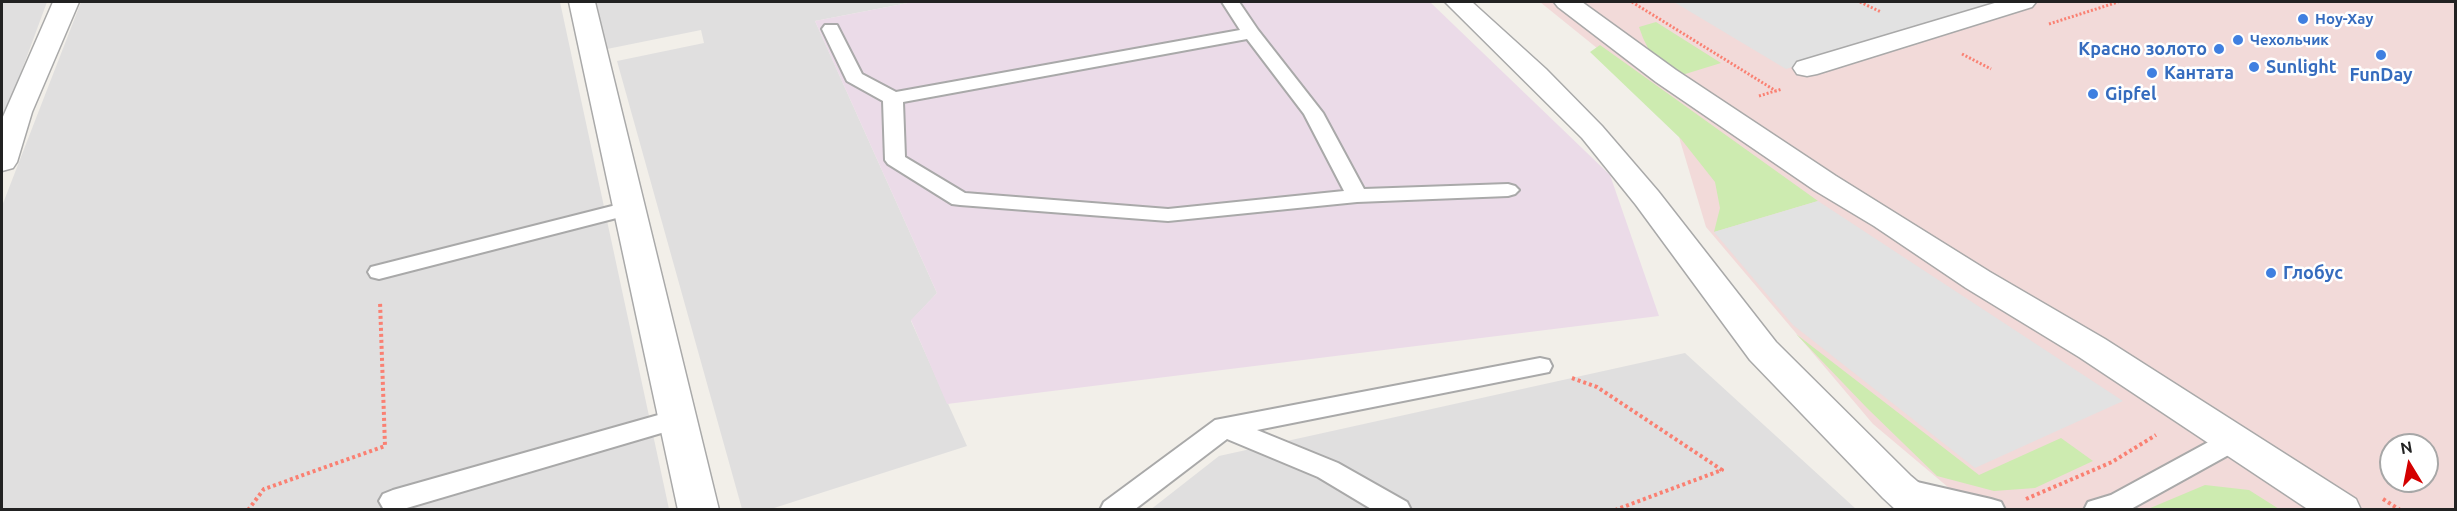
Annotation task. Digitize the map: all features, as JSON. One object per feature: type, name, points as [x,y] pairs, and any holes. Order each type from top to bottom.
[{"type":"street","points":[[2,162],[18,112],[66,2]]},
{"type":"street","points":[[582,2],[699,510]]},
{"type":"street","points":[[1458,2],[1536,75],[1592,132],[1647,198],[1763,351],[1910,498]]},
{"type":"street","points":[[1567,2],[1666,76],[1825,183],[2167,396],[2341,510]]},
{"type":"street","points":[[1807,68],[2023,2]]},
{"type":"lane","points":[[1231,2],[1251,33],[1313,113],[1357,196]]},
{"type":"lane","points":[[831,29],[854,77],[893,98],[1251,33]]},
{"type":"lane","points":[[893,98],[895,160],[960,199],[1168,215],[1357,196],[1508,190]]},
{"type":"lane","points":[[379,272],[628,208]]},
{"type":"lane","points":[[1114,510],[1224,427],[1540,366]]},
{"type":"lane","points":[[393,501],[676,418]]},
{"type":"lane","points":[[1224,427],[1328,470],[1397,510]]},
{"type":"lane","points":[[2098,510],[2121,502],[2234,440]]},
{"type":"lane","points":[[1910,498],[1991,510]]},
{"type":"path","points":[[1960,53],[1991,69]]},
{"type":"path","points":[[248,510],[264,489],[385,446],[379,272]]},
{"type":"path","points":[[1540,366],[1597,387],[1722,470],[1615,510]]},
{"type":"path","points":[[2018,498],[2029,499],[2112,462],[2159,434],[2167,396]]},
{"type":"shaded area","points":[[2,2],[47,2],[2,124]]},
{"type":"shaded area","points":[[81,2],[560,2],[669,509],[2,509],[2,206]]},
{"type":"shaded area","points":[[596,2],[913,2],[815,21],[937,293],[911,321],[967,446],[771,509],[742,509],[617,61],[704,43],[701,30],[607,49]]},
{"type":"shaded area","points":[[913,2],[1430,2],[1610,175],[1659,316],[947,404],[911,320],[937,293],[815,21]]},
{"type":"shaded area","points":[[1540,2],[2455,2],[2455,509],[1974,509],[1873,424],[1706,227],[1670,107]]},
{"type":"shaded area","points":[[1674,2],[1998,2],[1786,69]]},
{"type":"shaded area","points":[[1818,201],[2123,401],[1975,468],[1793,325],[1714,232]]},
{"type":"shaded area","points":[[1685,353],[1856,509],[1150,510],[1219,456]]},
{"type":"green space","points":[[1656,22],[1721,63],[1682,75],[1649,50],[1643,38],[1639,27]]},
{"type":"green space","points":[[1600,45],[1818,201],[1714,232],[1720,208],[1715,182],[1681,139],[1590,52]]},
{"type":"green space","points":[[1796,334],[1979,475],[2061,438],[2093,461],[2035,488],[1994,491],[1937,476]]},
{"type":"green space","points":[[2205,485],[2249,490],[2279,509],[2148,509]]},
{"type":"place","name":"Ноу-Хау","points":[[2303,19]]},
{"type":"place","name":"Чехольчик","points":[[2238,40]]},
{"type":"place","name":"Красно золото","points":[[2219,49]]},
{"type":"place","name":"FunDay","points":[[2381,55]]},
{"type":"place","name":"Sunlight","points":[[2254,67]]},
{"type":"place","name":"Кантата","points":[[2152,73]]},
{"type":"place","name":"Gipfel","points":[[2093,94]]},
{"type":"place","name":"Глобус","points":[[2271,273]]}]
